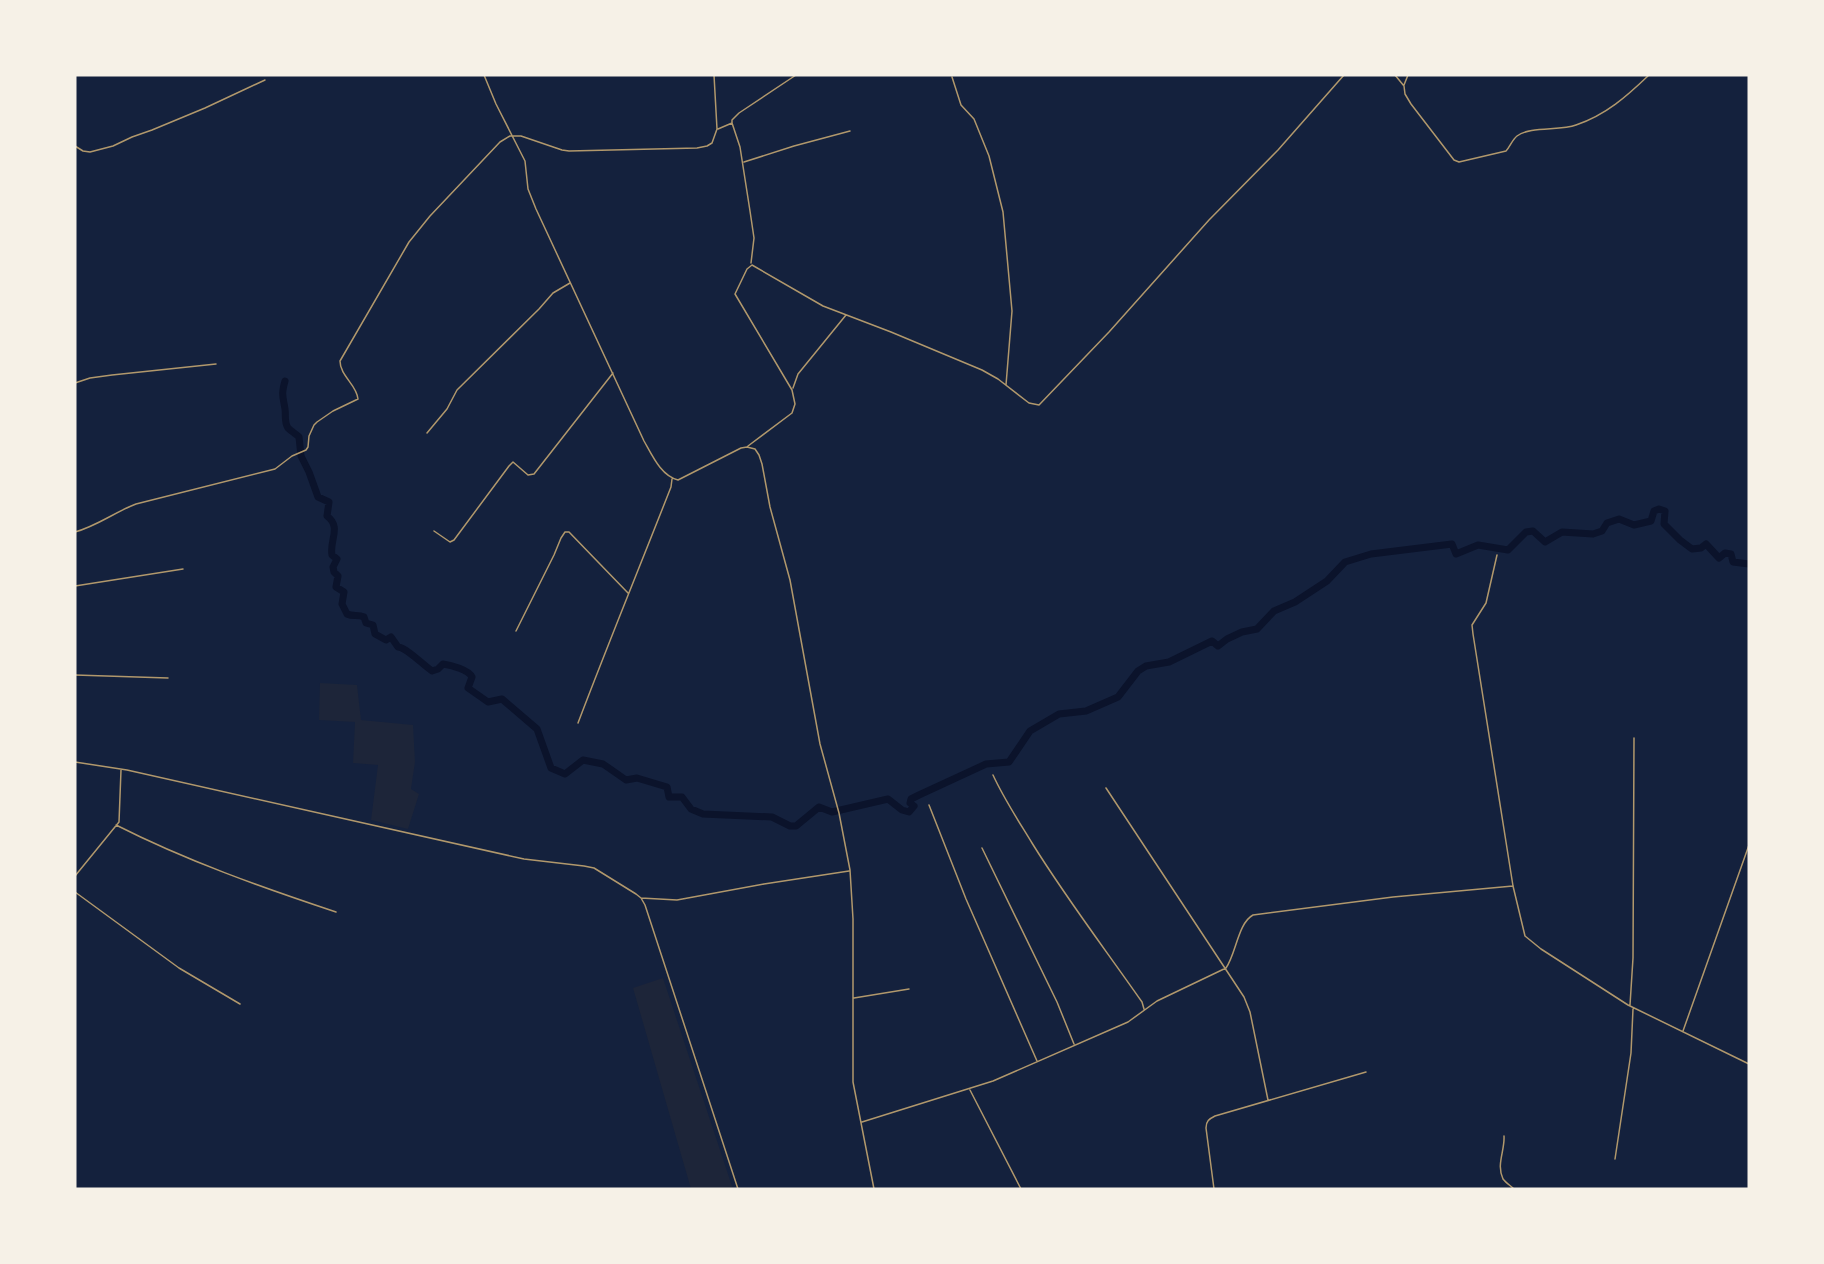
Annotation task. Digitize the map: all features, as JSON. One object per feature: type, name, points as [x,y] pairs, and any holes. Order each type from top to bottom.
[{"type":"street","points":[[484,75],[525,161],[532,200],[652,456],[672,478],[682,479],[747,447],[792,413],[795,404],[792,390],[735,294],[747,269],[752,265],[754,238],[743,163],[732,120],[796,75]]},
{"type":"street","points":[[75,532],[136,504],[275,469],[308,447],[309,436],[314,425],[333,411],[358,399],[357,393],[340,368],[340,361],[403,250],[424,222],[506,138],[526,137],[569,151],[707,146],[712,143],[717,129],[714,75]]},
{"type":"street","points":[[752,265],[806,297],[966,363],[994,377],[1032,405],[1037,406],[1109,332],[1209,220],[1278,150],[1344,75]]},
{"type":"street","points":[[1395,75],[1404,86]]},
{"type":"street","points":[[1408,75],[1404,86],[1405,94],[1430,130],[1454,160],[1459,162],[1506,151],[1513,140],[1521,134],[1569,128],[1582,123],[1612,108],[1649,75]]},
{"type":"street","points":[[952,77],[961,105],[974,118],[989,156],[1003,212],[1012,311],[1006,386]]},
{"type":"street","points":[[75,146],[90,152],[113,146],[265,80]]},
{"type":"street","points":[[717,129],[732,123]]},
{"type":"street","points":[[743,163],[850,131]]},
{"type":"street","points":[[427,433],[447,409],[457,390],[553,293],[570,282]]},
{"type":"street","points":[[792,390],[798,374],[846,315]]},
{"type":"street","points":[[75,383],[112,375],[216,364]]},
{"type":"street","points":[[434,531],[450,542],[454,540],[513,462],[528,475],[534,474],[613,373]]},
{"type":"street","points":[[747,447],[757,451],[762,464],[770,507],[790,580],[820,744],[839,813],[850,870],[853,919],[853,1082],[874,1189]]},
{"type":"street","points":[[578,723],[671,487],[672,478]]},
{"type":"street","points":[[516,631],[565,532],[569,532],[628,593]]},
{"type":"street","points":[[1497,555],[1486,603],[1472,625],[1513,886],[1523,930],[1529,940],[1633,1008],[1749,1064]]},
{"type":"street","points":[[75,586],[183,569]]},
{"type":"street","points":[[75,675],[168,678]]},
{"type":"street","points":[[1630,1006],[1633,958],[1634,738]]},
{"type":"street","points":[[75,762],[121,769],[524,859],[594,868],[641,898],[677,900],[850,870]]},
{"type":"street","points":[[75,876],[119,822],[121,769]]},
{"type":"street","points":[[993,775],[1002,794],[1044,862],[1142,1002],[1144,1010]]},
{"type":"street","points":[[1106,788],[1244,997],[1250,1012],[1268,1101]]},
{"type":"street","points":[[928,805],[966,899],[1038,1062]]},
{"type":"street","points":[[116,825],[193,861],[336,912]]},
{"type":"street","points":[[1682,1032],[1749,845]]},
{"type":"street","points":[[982,848],[1057,1002],[1074,1045]]},
{"type":"street","points":[[860,1122],[970,1089],[1128,1022],[1157,1001],[1226,968],[1244,923],[1248,917],[1253,915],[1393,897],[1513,886]]},
{"type":"street","points":[[75,892],[179,968],[240,1004]]},
{"type":"street","points":[[641,898],[738,1189]]},
{"type":"street","points":[[853,998],[909,989]]},
{"type":"street","points":[[1615,1159],[1631,1053],[1633,1008]]},
{"type":"street","points":[[1214,1189],[1206,1122],[1215,1116],[1366,1072]]},
{"type":"street","points":[[970,1089],[1021,1189]]},
{"type":"street","points":[[1504,1136],[1500,1160],[1503,1179],[1514,1189]]},
{"type":"shaded area","points":[[320,683],[357,685],[361,720],[413,725],[415,762],[411,789],[419,794],[408,829],[371,820],[378,765],[353,763],[355,722],[319,720]]},
{"type":"shaded area","points":[[663,978],[733,1189],[691,1189],[633,988]]},
{"type":"waterway","points":[[285,381],[283,395],[287,426],[299,437],[301,456],[318,497],[329,502],[327,516],[334,525],[332,555],[337,559],[333,567],[338,576],[336,587],[344,592],[342,604],[347,614],[364,617],[366,623],[373,625],[375,634],[386,640],[391,637],[398,647],[410,653],[432,671],[443,664],[470,674],[472,677],[468,688],[488,702],[502,699],[537,729],[551,768],[565,774],[583,760],[603,764],[626,780],[637,778],[667,787],[669,797],[682,797],[691,809],[703,814],[772,817],[790,826],[796,826],[819,807],[832,812],[888,799],[902,810],[909,812],[914,806],[910,803],[911,799],[986,764],[1009,762],[1030,731],[1059,714],[1086,711],[1118,697],[1138,671],[1146,666],[1169,662],[1212,641],[1218,646],[1242,632],[1257,629],[1274,611],[1295,602],[1327,581],[1345,562],[1371,554],[1452,544],[1456,554],[1478,545],[1508,550],[1526,532],[1533,531],[1545,542],[1562,532],[1593,534],[1602,531],[1607,523],[1619,519],[1634,525],[1651,521],[1654,511],[1659,509],[1665,511],[1664,524],[1692,549],[1701,548],[1706,544],[1719,558],[1725,553],[1731,554],[1733,562],[1749,564]]}]
